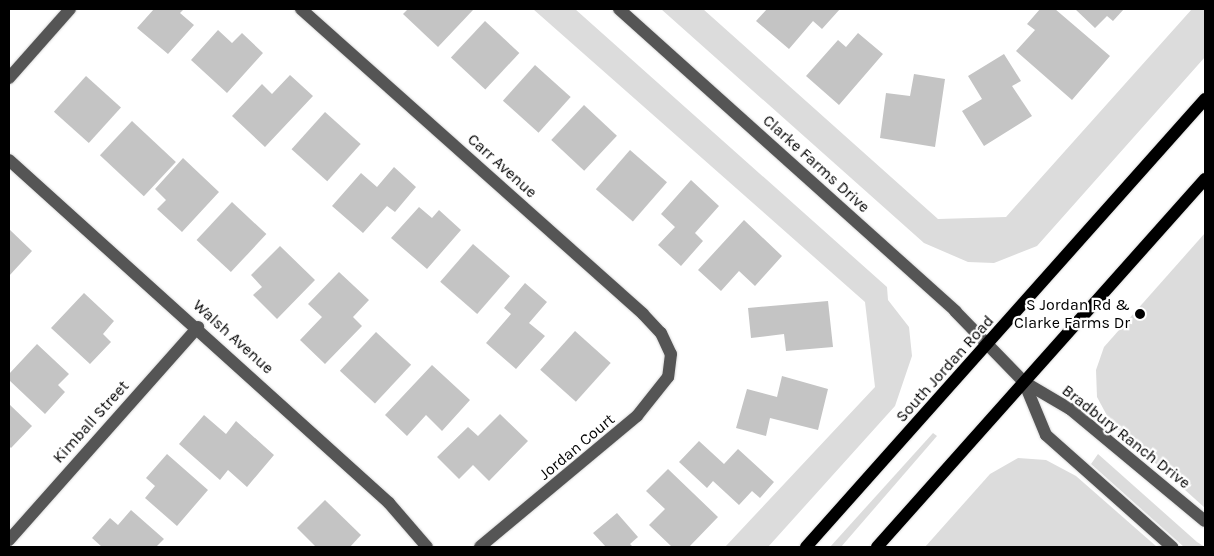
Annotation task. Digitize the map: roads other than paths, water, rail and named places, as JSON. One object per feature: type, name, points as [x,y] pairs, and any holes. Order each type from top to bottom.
[{"type":"main road","name":"South Jordan Road","points":[[806,547],[989,344],[1205,99]]},
{"type":"main road","points":[[877,547],[1205,179]]},
{"type":"street","points":[[9,78],[70,9]]},
{"type":"street","name":"Carr Avenue","points":[[301,9],[643,314],[662,332],[671,354]]},
{"type":"street","name":"Clarke Farms Drive","points":[[619,9],[989,344]]},
{"type":"street","name":"Walsh Avenue","points":[[9,160],[198,327],[389,503],[427,547]]},
{"type":"street","name":"Kimball Street","points":[[9,540],[198,327]]},
{"type":"street","name":"Bradbury Ranch Drive","points":[[989,344],[1024,382],[1070,410],[1205,521]]},
{"type":"street","name":"Jordan Court","points":[[480,547],[631,422],[668,377],[671,354]]},
{"type":"street","name":"Bradbury Ranch Drive","points":[[1024,382],[1046,435],[1172,547]]},
{"type":"place","name":"S Jordan Rd & Clarke Farms Dr","points":[[1140,314]]}]
